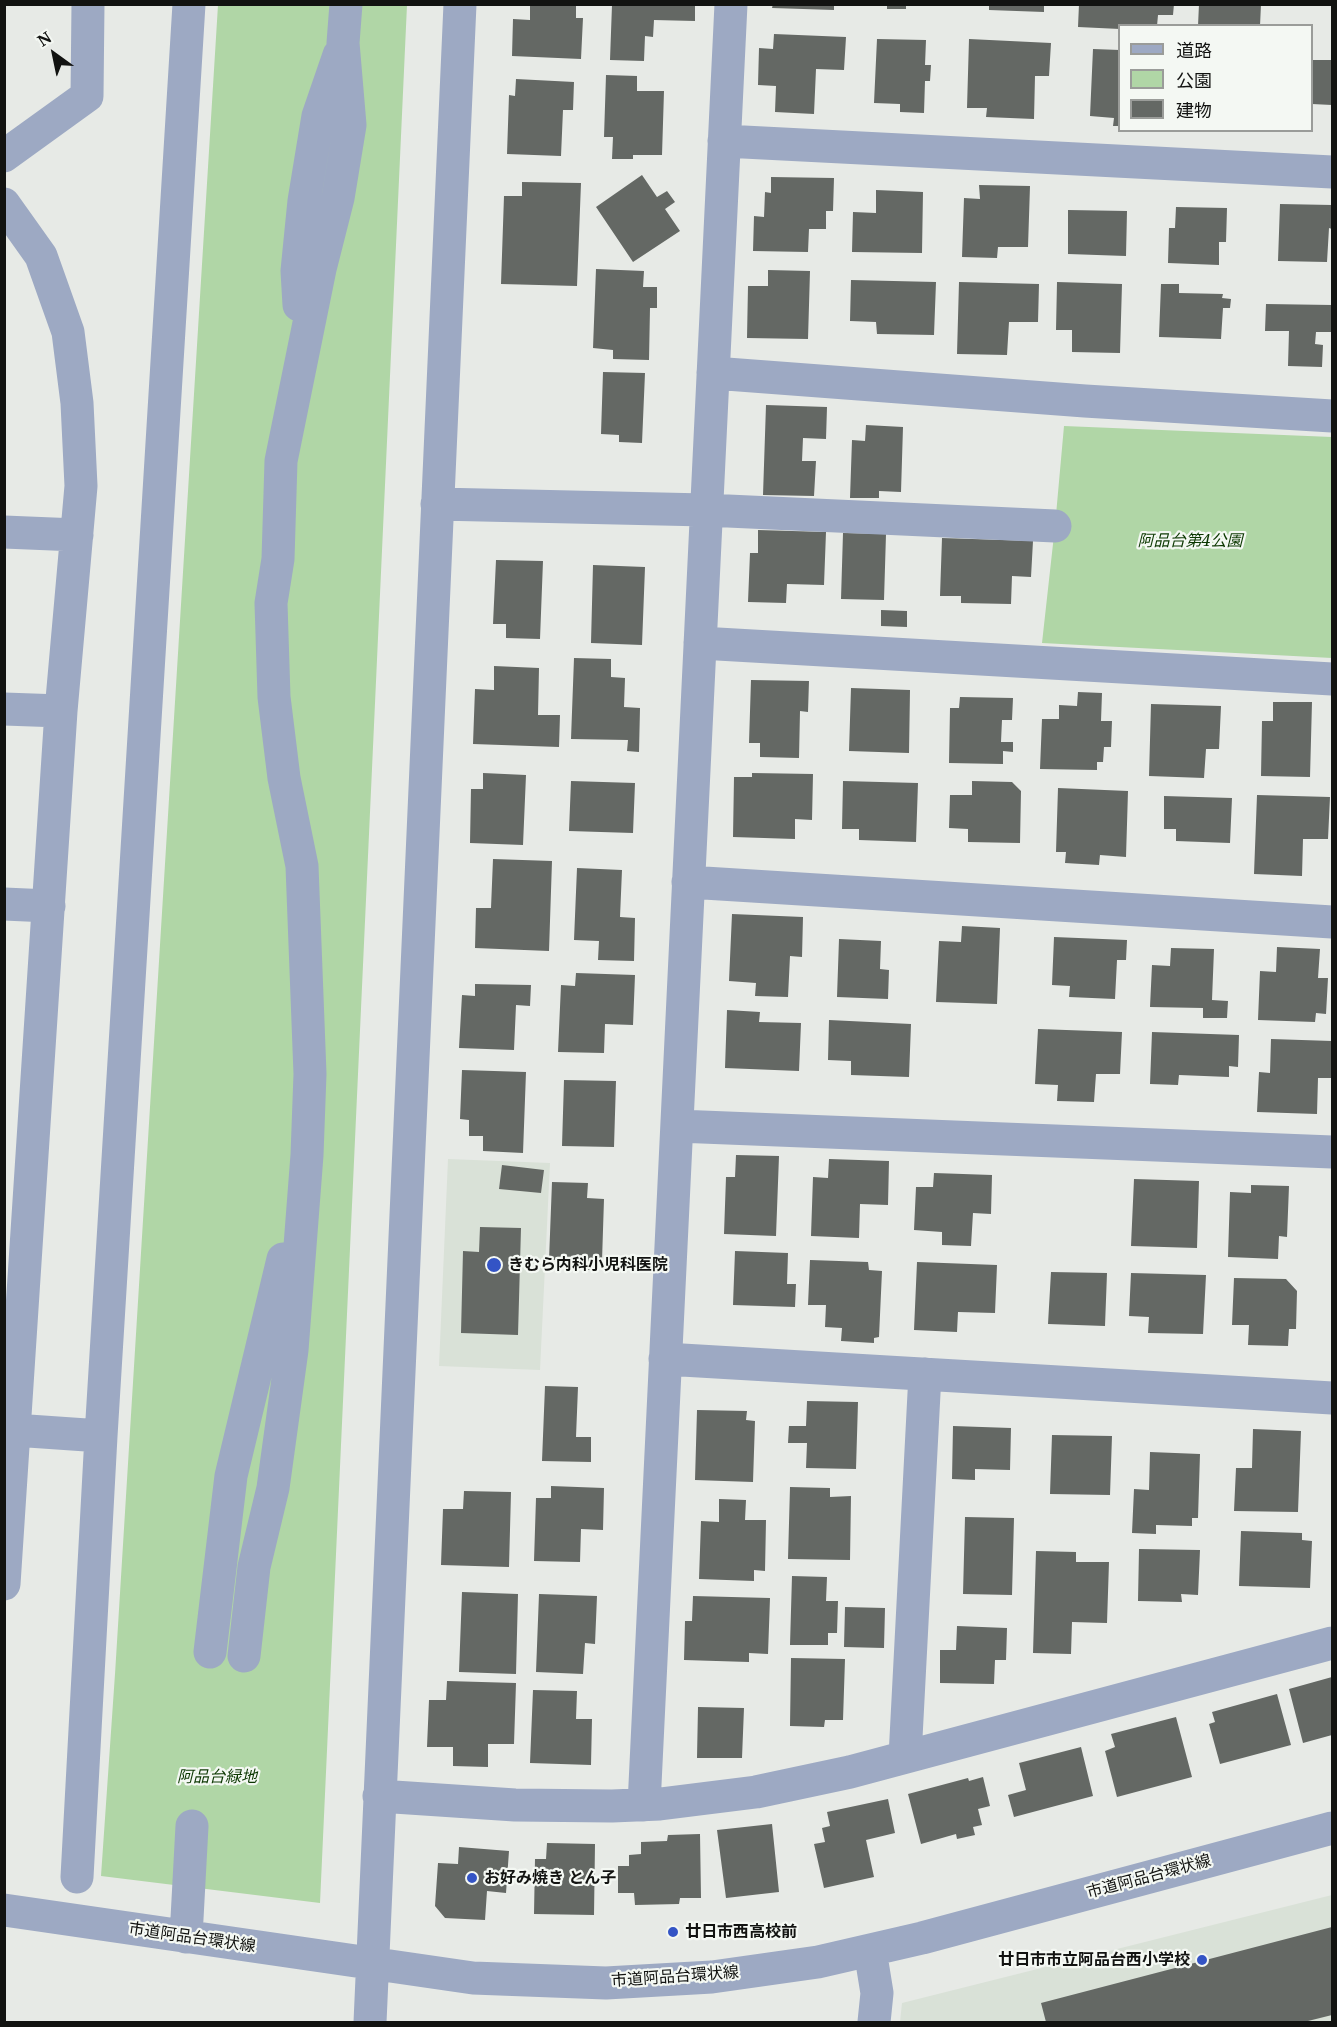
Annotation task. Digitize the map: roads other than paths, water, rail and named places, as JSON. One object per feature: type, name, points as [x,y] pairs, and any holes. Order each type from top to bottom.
[{"type":"street","points":[[4,156],[87,96],[88,4]]},
{"type":"street","points":[[77,1877],[101,1436],[189,4]]},
{"type":"street","points":[[333,4],[343,43]]},
{"type":"street","points":[[244,1656],[254,1567],[273,1488],[292,1350],[308,1155],[310,1074],[302,866],[284,778],[276,709],[270,603],[278,559],[281,461],[300,360],[338,198],[350,124],[343,43],[346,4]]},
{"type":"street","points":[[370,2022],[460,4]]},
{"type":"street","points":[[644,1805],[730,4]]},
{"type":"street","points":[[724,141],[1332,172]]},
{"type":"street","points":[[4,204],[41,256],[68,332],[77,403],[81,486],[61,711],[49,906],[11,1416],[4,1584]]},
{"type":"street","points":[[713,373],[1085,401],[1332,416]]},
{"type":"street","points":[[437,504],[706,510],[1055,526]]},
{"type":"street","points":[[4,532],[77,535]]},
{"type":"street","points":[[700,643],[1332,680]]},
{"type":"street","points":[[4,709],[61,711]]},
{"type":"street","points":[[688,882],[1332,922]]},
{"type":"street","points":[[4,904],[49,906]]},
{"type":"street","points":[[676,1126],[1332,1152]]},
{"type":"street","points":[[210,1652],[231,1476],[308,1155]]},
{"type":"street","points":[[665,1359],[1332,1398]]},
{"type":"street","points":[[905,1757],[926,1374]]},
{"type":"street","points":[[11,1416],[101,1436]]},
{"type":"street","points":[[379,1796],[564,1806],[644,1805],[756,1792],[804,1783],[905,1757],[1332,1643]]},
{"type":"street","points":[[186,1937],[192,1826]]},
{"type":"street","name":"市道阿品台環状線","points":[[4,1910],[372,1964],[499,1980],[606,1983],[712,1977],[818,1962],[922,1938],[1332,1828]]},
{"type":"street","points":[[870,1950],[877,1993],[874,2022]]},
{"type":"place","name":"きむら内科小児科医院","points":[[494,1265]]},
{"type":"place","name":"お好み焼き とん子","points":[[472,1878]]},
{"type":"place","name":"廿日市西高校前","points":[[673,1932]]},
{"type":"place","name":"廿日市市立阿品台西小学校","points":[[1202,1960]]},
{"type":"park label","name":"阿品台第4公園","points":[[1190,541]]},
{"type":"park label","name":"阿品台緑地","points":[[217,1777]]}]
